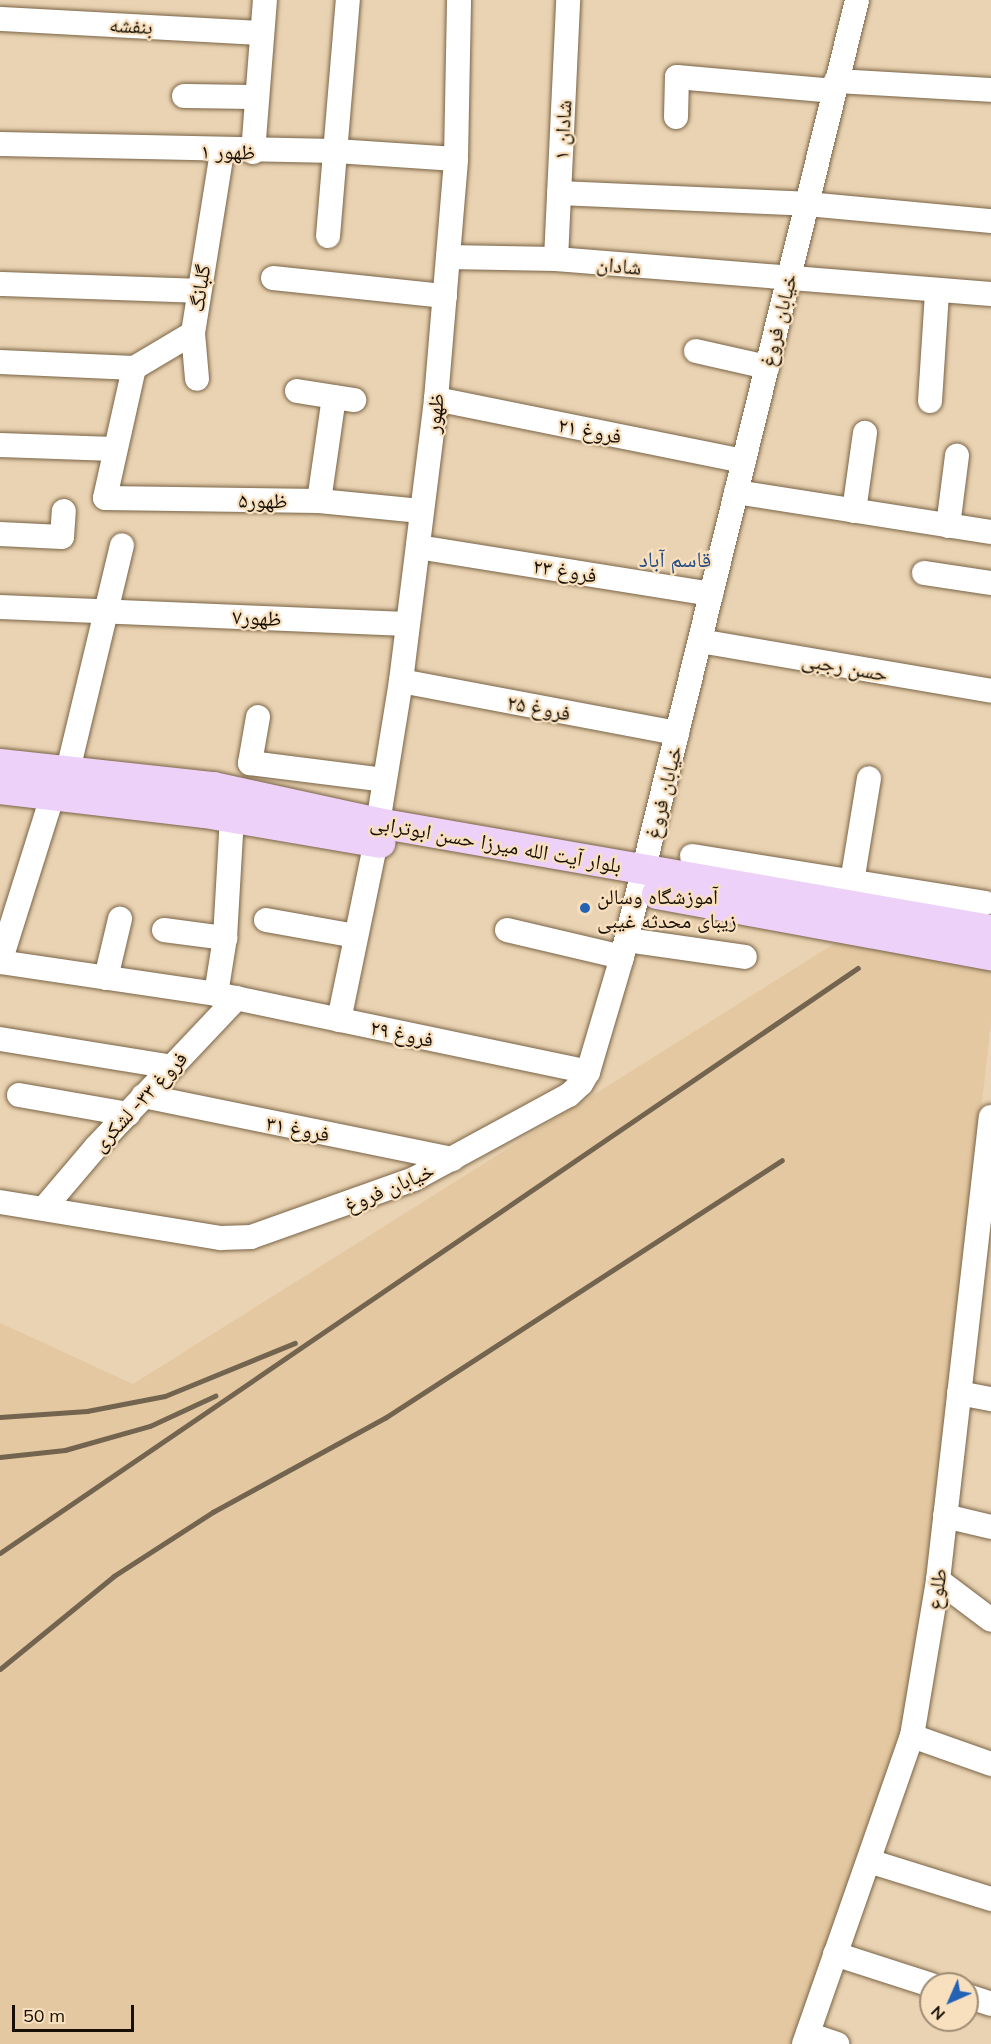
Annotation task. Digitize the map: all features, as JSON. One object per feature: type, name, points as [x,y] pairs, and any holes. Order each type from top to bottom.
[{"type":"main road","name":"بلوار آیت الله میرزا حسن ابوترابی","points":[[0,765],[60,782],[232,818],[377,832],[641,880],[991,955]]},
{"type":"main road","name":"بلوار آیت الله میرزا حسن ابوترابی","points":[[0,789],[60,782],[213,787],[377,832]]},
{"type":"main road","name":"بلوار آیت الله میرزا حسن ابوترابی","points":[[641,880],[741,876],[988,916]]},
{"type":"street","points":[[253,152],[255,97],[265,0]]},
{"type":"street","points":[[328,236],[348,0]]},
{"type":"street","name":"ظهور","points":[[339,1020],[377,832],[401,681],[436,399],[456,159],[459,0]]},
{"type":"street","name":"شادان ۱","points":[[556,260],[568,0]]},
{"type":"street","name":"خیابان فروغ","points":[[0,1202],[45,1207],[221,1238],[251,1237],[361,1201],[453,1159],[569,1095],[588,1072],[625,948],[856,0]]},
{"type":"street","name":"بنفشه","points":[[0,19],[38,10],[262,33]]},
{"type":"street","points":[[676,117],[677,77],[835,86],[991,90]]},
{"type":"street","points":[[184,96],[255,97]]},
{"type":"street","name":"ظهور ۱","points":[[0,144],[222,152],[336,151],[456,159]]},
{"type":"street","name":"گلبانگ","points":[[134,368],[193,333],[222,152]]},
{"type":"street","points":[[559,193],[807,204],[991,221]]},
{"type":"street","name":"شادان","points":[[448,257],[556,260],[937,293],[991,294]]},
{"type":"street","points":[[273,278],[445,296]]},
{"type":"street","points":[[0,284],[198,291]]},
{"type":"street","points":[[930,401],[937,293]]},
{"type":"street","points":[[193,333],[197,379]]},
{"type":"street","points":[[696,351],[767,367]]},
{"type":"street","points":[[0,362],[134,368],[114,449],[0,445]]},
{"type":"street","points":[[297,391],[344,398],[319,501]]},
{"type":"street","name":"فروغ ۲۱","points":[[436,399],[744,461]]},
{"type":"street","points":[[854,511],[865,433]]},
{"type":"street","name":"ظهور۵","points":[[114,449],[105,498],[319,501],[421,511]]},
{"type":"street","points":[[948,526],[957,456]]},
{"type":"street","points":[[736,492],[991,532]]},
{"type":"street","points":[[0,534],[62,537],[64,511]]},
{"type":"street","points":[[0,962],[7,917],[60,782],[122,545]]},
{"type":"street","name":"فروغ ۲۳","points":[[418,547],[711,594]]},
{"type":"street","points":[[924,573],[991,582]]},
{"type":"street","name":"ظهور۷","points":[[0,607],[407,624]]},
{"type":"street","name":"حسن رجبی","points":[[700,641],[991,691]]},
{"type":"street","name":"فروغ ۲۵","points":[[401,681],[677,733]]},
{"type":"street","points":[[258,717],[250,763],[384,780]]},
{"type":"street","points":[[852,882],[868,778]]},
{"type":"street","points":[[226,996],[225,938],[232,818]]},
{"type":"street","points":[[692,856],[741,876],[852,882],[935,908]]},
{"type":"street","points":[[106,978],[120,919]]},
{"type":"street","points":[[266,920],[356,936]]},
{"type":"street","points":[[164,930],[225,938]]},
{"type":"street","points":[[507,930],[625,948],[745,957]]},
{"type":"street","name":"فروغ ۲۹","points":[[0,962],[226,996],[588,1072]]},
{"type":"street","name":"فروغ ۳۳- لشکری","points":[[45,1207],[135,1105],[172,1067],[226,996]]},
{"type":"street","points":[[0,1039],[172,1067]]},
{"type":"street","name":"فروغ ۳۱","points":[[19,1095],[135,1105],[453,1159]]},
{"type":"street","name":"طلوع","points":[[806,2039],[912,1736],[938,1580],[959,1393],[985,1232],[991,1117]]},
{"type":"street","points":[[959,1393],[991,1399]]},
{"type":"street","points":[[945,1516],[991,1527]]},
{"type":"street","points":[[938,1580],[991,1620]]},
{"type":"street","points":[[912,1736],[991,1764]]},
{"type":"street","points":[[869,1861],[991,1899]]},
{"type":"street","points":[[835,1954],[919,1980]]},
{"type":"street","points":[[806,2039],[837,2044]]},
{"type":"shaded area","points":[[837,942],[991,971],[991,1022],[918,1674],[892,1778],[790,2044],[0,2044],[0,1323],[133,1384]]},
{"type":"railway","points":[[0,1553],[858,968]]},
{"type":"railway","points":[[0,1669],[114,1576],[213,1512],[385,1418],[782,1160]]},
{"type":"railway","points":[[0,1417],[87,1411],[165,1396],[295,1343]]},
{"type":"railway","points":[[0,1457],[65,1450],[150,1426],[215,1396]]},
{"type":"place","name":"آموزشگاه وسالن زیبای محدثه غیبی","points":[[585,908]]},
{"type":"district","name":"قاسم آباد","points":[[675,560]]}]
